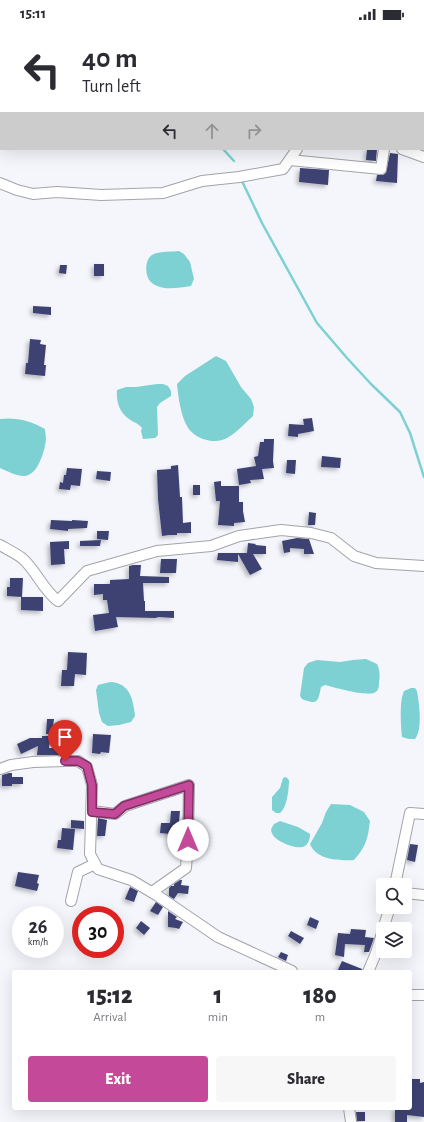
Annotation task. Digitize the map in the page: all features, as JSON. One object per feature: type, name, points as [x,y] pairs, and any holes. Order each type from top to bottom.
[{"type":"street","points":[[0,183],[16,190],[33,194],[57,192],[101,195],[163,193],[202,181],[239,177],[283,169],[297,150]]},
{"type":"street","points":[[290,160],[381,168],[384,150]]},
{"type":"street","points":[[405,150],[424,157]]},
{"type":"street","points":[[0,545],[22,558],[38,576],[51,596],[58,601],[87,571],[157,551],[211,546],[239,536],[281,530],[311,533],[331,538],[354,556],[376,563],[424,566]]},
{"type":"street","points":[[0,769],[11,764],[34,762],[78,761],[87,766],[92,785],[90,854],[98,869],[131,880],[152,892],[218,937],[290,970]]},
{"type":"street","points":[[92,812],[115,814],[124,806],[189,785],[186,868],[152,892]]},
{"type":"street","points":[[396,878],[410,813],[424,814]]},
{"type":"street","points":[[70,901],[78,872],[95,864]]},
{"type":"street","points":[[412,894],[424,895]]},
{"type":"street","points":[[369,970],[376,953]]},
{"type":"street","points":[[412,995],[424,994]]},
{"type":"street","points":[[349,1110],[351,1122]]},
{"type":"water","points":[[179,251],[184,254],[190,262],[194,279],[191,286],[167,288],[160,287],[152,283],[148,278],[146,270],[149,258],[160,252]]},
{"type":"water","points":[[216,356],[226,361],[241,387],[251,399],[254,407],[253,416],[239,430],[220,441],[201,438],[188,428],[181,411],[177,384],[185,376]]},
{"type":"water","points":[[157,384],[168,386],[171,391],[171,396],[160,403],[157,407],[158,435],[155,438],[143,439],[141,431],[142,428],[126,416],[121,410],[117,398],[117,390],[126,387]]},
{"type":"water","points":[[0,419],[23,420],[45,429],[46,439],[40,462],[29,475],[18,475],[0,468]]},
{"type":"water","points":[[366,659],[377,664],[379,668],[379,687],[376,692],[370,694],[357,693],[325,685],[321,687],[318,699],[314,702],[304,700],[300,696],[304,668],[308,663],[317,660],[340,662]]},
{"type":"water","points":[[110,682],[122,685],[129,693],[135,716],[131,722],[108,726],[102,722],[99,713],[96,690],[98,685]]},
{"type":"water","points":[[415,688],[417,691],[419,709],[420,723],[415,739],[402,737],[401,701],[404,691]]},
{"type":"water","points":[[286,777],[289,780],[286,803],[280,813],[276,813],[272,810],[272,797],[280,788],[283,778]]},
{"type":"water","points":[[331,804],[350,805],[364,812],[370,821],[366,842],[354,860],[336,860],[323,856],[317,853],[310,844]]},
{"type":"water","points":[[280,821],[298,827],[310,834],[306,845],[302,847],[292,846],[277,839],[271,830],[274,824]]},
{"type":"building","points":[[367,150],[377,150],[376,161],[366,160]]},
{"type":"building","points":[[390,153],[398,154],[397,183],[376,181],[377,175],[383,175],[386,173]]},
{"type":"building","points":[[300,168],[329,170],[328,185],[299,182]]},
{"type":"building","points":[[94,264],[104,264],[104,276],[94,276]]},
{"type":"building","points":[[60,265],[67,265],[66,274],[59,273]]},
{"type":"building","points":[[33,306],[51,307],[51,315],[33,313]]},
{"type":"building","points":[[30,339],[41,340],[40,344],[46,345],[44,365],[46,365],[45,376],[25,374],[26,363],[28,363]]},
{"type":"building","points":[[312,418],[314,431],[298,434],[298,437],[288,436],[289,424],[304,425],[303,419]]},
{"type":"building","points":[[264,439],[274,439],[274,468],[262,469],[264,479],[250,480],[251,483],[239,485],[237,469],[256,466],[254,457],[258,456],[260,442],[264,442]]},
{"type":"building","points":[[322,456],[341,458],[340,468],[321,467]]},
{"type":"building","points":[[287,460],[296,460],[295,474],[286,473]]},
{"type":"building","points":[[178,465],[180,497],[182,497],[183,523],[191,522],[191,533],[177,533],[177,535],[162,536],[157,470],[171,469],[171,466]]},
{"type":"building","points":[[67,468],[82,469],[80,486],[71,485],[70,490],[59,489],[60,482],[63,483]]},
{"type":"building","points":[[97,471],[111,472],[110,481],[96,479]]},
{"type":"building","points":[[221,481],[221,486],[239,486],[239,502],[243,502],[245,522],[234,523],[234,526],[218,525],[220,501],[216,501],[214,482]]},
{"type":"building","points":[[193,485],[200,485],[200,495],[193,495]]},
{"type":"building","points":[[309,512],[316,513],[315,525],[308,525]]},
{"type":"building","points":[[51,520],[88,521],[87,528],[68,529],[68,531],[50,529]]},
{"type":"building","points":[[97,531],[109,531],[108,540],[97,539]]},
{"type":"building","points":[[297,538],[309,539],[314,554],[304,554],[304,549],[290,548],[290,552],[284,553],[282,541]]},
{"type":"building","points":[[101,540],[100,546],[80,546],[80,541]]},
{"type":"building","points":[[69,541],[69,549],[64,549],[65,564],[51,565],[50,542]]},
{"type":"building","points":[[248,543],[266,546],[266,554],[253,554],[262,569],[250,575],[238,554],[238,562],[217,560],[218,553],[247,553]]},
{"type":"building","points":[[161,559],[177,559],[176,573],[160,573]]},
{"type":"building","points":[[141,565],[140,576],[169,577],[169,583],[143,583],[145,611],[174,611],[174,618],[116,617],[118,627],[95,631],[93,615],[109,613],[107,600],[103,600],[103,594],[94,595],[94,584],[110,584],[110,580],[129,579],[129,566]]},
{"type":"building","points":[[10,578],[23,578],[22,597],[7,596],[7,587],[10,587]]},
{"type":"building","points":[[21,597],[43,597],[43,611],[21,610]]},
{"type":"building","points":[[68,652],[87,653],[86,675],[75,674],[74,686],[61,686],[62,670],[67,670]]},
{"type":"building","points":[[47,719],[54,719],[52,734],[46,734]]},
{"type":"building","points":[[93,734],[111,735],[109,753],[92,753]]},
{"type":"building","points":[[42,736],[50,736],[50,738],[55,738],[50,741],[49,748],[60,748],[60,755],[37,755],[38,746],[21,754],[17,744],[30,738],[42,738]]},
{"type":"building","points":[[12,773],[12,777],[23,777],[23,784],[2,786],[2,775]]},
{"type":"building","points":[[171,811],[180,811],[179,822],[182,823],[182,835],[160,833],[161,823],[170,823]]},
{"type":"building","points":[[98,818],[107,820],[105,836],[97,836]]},
{"type":"building","points":[[71,820],[84,821],[84,829],[71,828]]},
{"type":"building","points":[[62,828],[75,829],[73,850],[57,848],[58,840],[61,840]]},
{"type":"building","points":[[194,843],[201,853],[195,857],[194,854]]},
{"type":"building","points":[[410,844],[418,845],[415,862],[407,860]]},
{"type":"building","points":[[18,872],[39,875],[37,891],[15,886]]},
{"type":"building","points":[[182,880],[181,885],[189,886],[188,894],[178,893],[174,899],[169,896],[169,888],[174,886],[174,884]]},
{"type":"building","points":[[130,887],[138,891],[134,902],[125,899]]},
{"type":"building","points":[[156,902],[163,907],[158,915],[150,911]]},
{"type":"building","points":[[168,911],[177,917],[175,919],[183,922],[179,929],[168,927]]},
{"type":"building","points":[[310,917],[319,921],[316,929],[307,925]]},
{"type":"building","points":[[141,921],[150,928],[144,935],[136,928]]},
{"type":"building","points":[[351,929],[366,930],[365,937],[374,938],[369,952],[364,952],[365,945],[345,944],[344,957],[335,955],[338,933],[350,934]]},
{"type":"building","points":[[291,931],[304,938],[300,944],[288,936]]},
{"type":"building","points":[[281,952],[288,955],[286,961],[278,957]]},
{"type":"building","points":[[342,961],[362,969],[362,970],[338,970]]},
{"type":"building","points":[[412,1079],[420,1079],[420,1083],[424,1082],[424,1117],[407,1115],[407,1122],[395,1122],[395,1110],[412,1110]]},
{"type":"building","points":[[356,1112],[365,1112],[365,1121],[357,1121]]},
{"type":"waterway","points":[[224,150],[234,161]]},
{"type":"waterway","points":[[241,179],[262,223],[317,323],[371,384],[400,412],[410,433],[424,477]]},
{"type":"route","points":[[65,761],[78,761],[87,766],[92,785],[92,812],[115,814],[124,806],[189,785],[188,840]]}]
